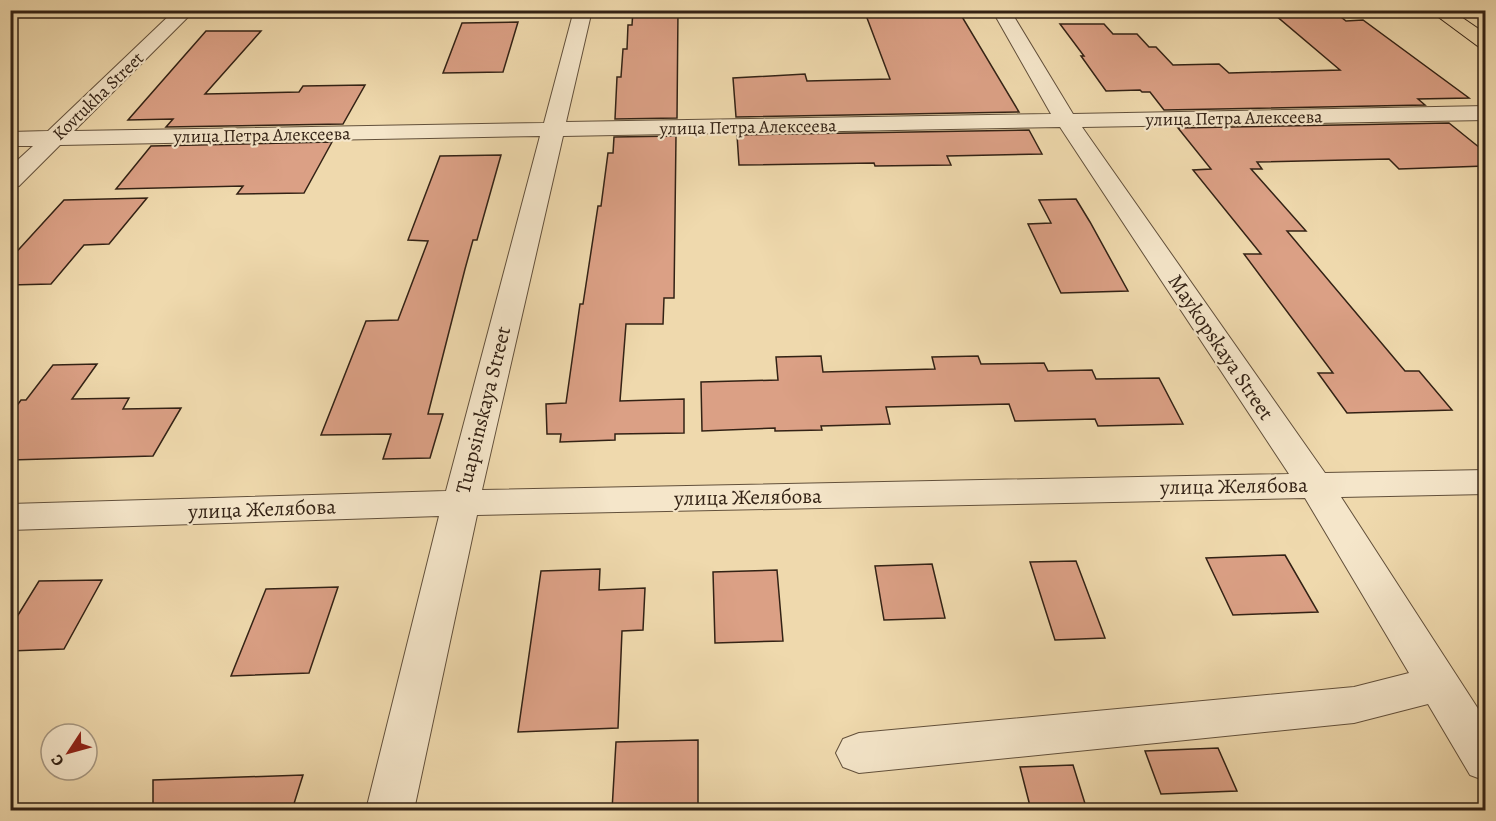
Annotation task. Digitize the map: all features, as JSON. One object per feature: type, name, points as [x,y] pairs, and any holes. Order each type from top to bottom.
[{"type":"main road","points":[[1438,10],[1485,43]]},
{"type":"street","name":"Kovtukha Street","points":[[10,181],[186,10]]},
{"type":"street","name":"Tuapsinskaya Street","points":[[390,810],[460,503],[583,10]]},
{"type":"street","name":"Maykopskaya Street","points":[[1001,10],[1066,120],[1315,485],[1485,761]]},
{"type":"street","name":"улица Петра Алексеева","points":[[10,140],[1485,113]]},
{"type":"street","name":"улица Желябова","points":[[10,517],[460,503],[1485,482]]},
{"type":"street","points":[[859,753],[1354,705],[1438,684]]},
{"type":"building","points":[[633,10],[678,10],[677,118],[615,119],[617,77],[621,77],[623,49],[627,49],[628,25],[632,25]]},
{"type":"building","points":[[864,10],[958,10],[1019,112],[736,117],[733,78],[805,74],[807,81],[890,79]]},
{"type":"building","points":[[1269,10],[1332,10],[1346,21],[1363,20],[1469,98],[1418,99],[1425,105],[1164,110],[1150,92],[1106,91],[1060,24],[1104,24],[1113,34],[1137,34],[1149,47],[1156,47],[1173,65],[1219,64],[1229,73],[1340,70]]},
{"type":"building","points":[[518,22],[503,72],[443,73],[462,23]]},
{"type":"building","points":[[206,31],[261,31],[205,94],[299,92],[303,86],[365,85],[343,124],[166,127],[173,119],[128,120]]},
{"type":"building","points":[[1449,123],[1485,152],[1485,166],[1399,169],[1389,159],[1257,162],[1262,169],[1251,169],[1306,231],[1287,231],[1405,371],[1419,371],[1452,410],[1347,413],[1318,373],[1333,373],[1244,254],[1261,254],[1193,170],[1211,169],[1178,128]]},
{"type":"building","points":[[1029,130],[1042,154],[947,156],[951,165],[875,166],[874,163],[739,165],[737,135]]},
{"type":"building","points":[[676,136],[674,298],[664,298],[663,324],[626,324],[620,401],[684,399],[684,433],[615,434],[615,440],[560,442],[561,434],[547,434],[546,404],[566,403],[580,304],[583,304],[598,206],[601,206],[608,153],[613,153],[614,137]]},
{"type":"building","points":[[332,142],[304,193],[237,194],[243,186],[116,189],[151,146]]},
{"type":"building","points":[[501,155],[477,240],[473,240],[428,414],[443,414],[430,458],[383,459],[391,434],[321,435],[366,321],[398,320],[428,241],[408,240],[440,156]]},
{"type":"building","points":[[147,198],[109,244],[84,245],[51,284],[10,285],[10,259],[64,200]]},
{"type":"building","points":[[1076,199],[1128,291],[1061,293],[1028,224],[1051,223],[1039,200]]},
{"type":"building","points":[[821,356],[823,372],[935,369],[932,357],[978,356],[981,364],[1044,363],[1048,371],[1092,370],[1096,379],[1159,378],[1183,424],[1098,426],[1095,419],[1015,421],[1009,404],[886,407],[890,424],[821,426],[822,430],[775,431],[775,428],[702,431],[701,382],[778,380],[776,357]]},
{"type":"building","points":[[97,364],[72,399],[129,398],[123,409],[181,408],[153,456],[10,460],[10,415],[21,400],[26,400],[53,365]]},
{"type":"building","points":[[1285,555],[1318,612],[1233,615],[1206,558]]},
{"type":"building","points":[[1076,561],[1105,638],[1055,640],[1030,562]]},
{"type":"building","points":[[932,564],[945,618],[884,620],[875,566]]},
{"type":"building","points":[[600,569],[599,590],[645,588],[643,630],[622,631],[618,728],[518,732],[541,571]]},
{"type":"building","points":[[777,570],[783,641],[715,643],[713,572]]},
{"type":"building","points":[[102,580],[64,649],[10,651],[10,628],[39,581]]},
{"type":"building","points":[[338,587],[309,673],[231,676],[266,589]]},
{"type":"building","points":[[698,740],[698,810],[612,810],[616,742]]},
{"type":"building","points":[[1218,748],[1237,791],[1161,794],[1145,751]]},
{"type":"building","points":[[1073,765],[1087,810],[1031,810],[1020,767]]},
{"type":"building","points":[[303,775],[292,810],[153,810],[153,780]]}]
